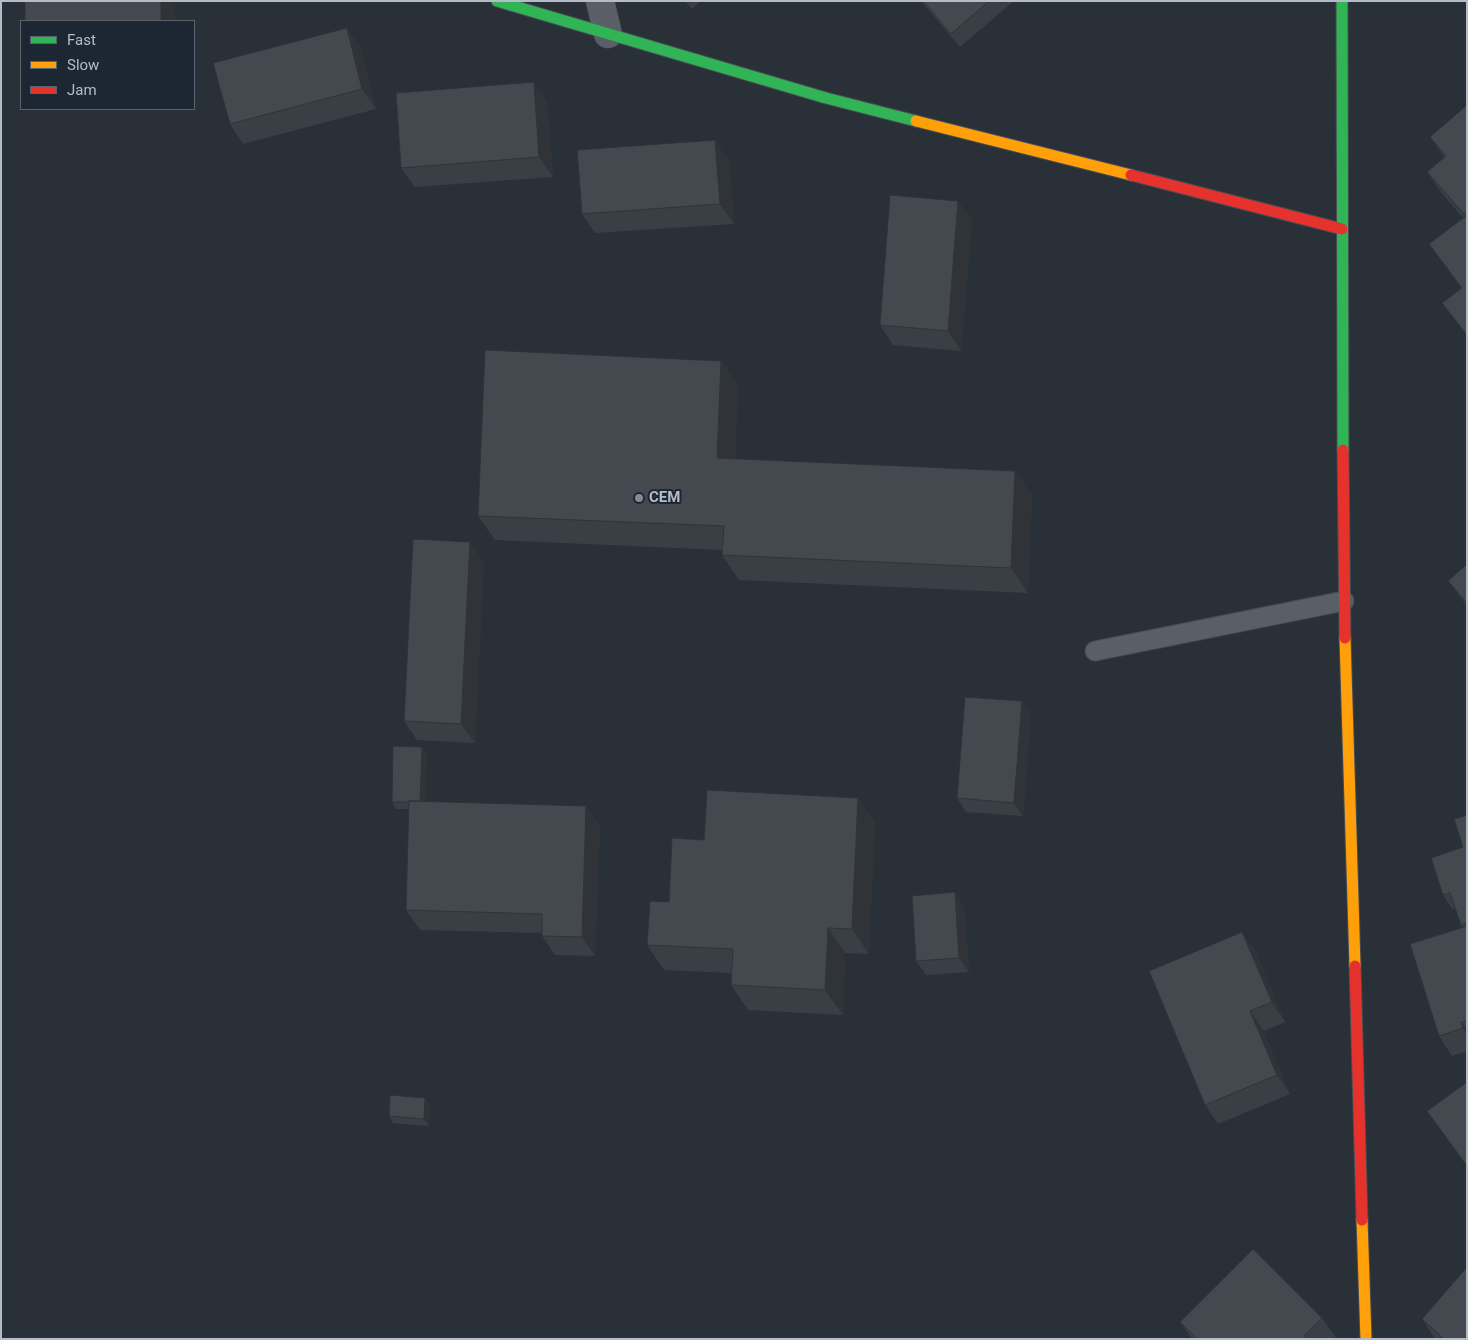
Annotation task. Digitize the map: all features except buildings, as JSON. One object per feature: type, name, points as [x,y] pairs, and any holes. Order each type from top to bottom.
[{"type":"street","points":[[497,1],[826,98],[1342,228]]},
{"type":"street","points":[[600,1],[608,34]]},
{"type":"street","points":[[1342,1],[1344,601],[1366,1339]]},
{"type":"lane","points":[[1096,651],[1344,601]]},
{"type":"traffic: fast","points":[[497,1],[826,98],[916,121]]},
{"type":"traffic: fast","points":[[1342,1],[1343,450]]},
{"type":"traffic: slow","points":[[916,121],[1131,175]]},
{"type":"traffic: slow","points":[[1345,638],[1355,966]]},
{"type":"traffic: slow","points":[[1362,1220],[1366,1339]]},
{"type":"traffic: jam","points":[[1131,175],[1342,229]]},
{"type":"traffic: jam","points":[[1343,450],[1345,638]]},
{"type":"traffic: jam","points":[[1355,966],[1362,1220]]},
{"type":"place","name":"CEM","points":[[639,498]]}]
